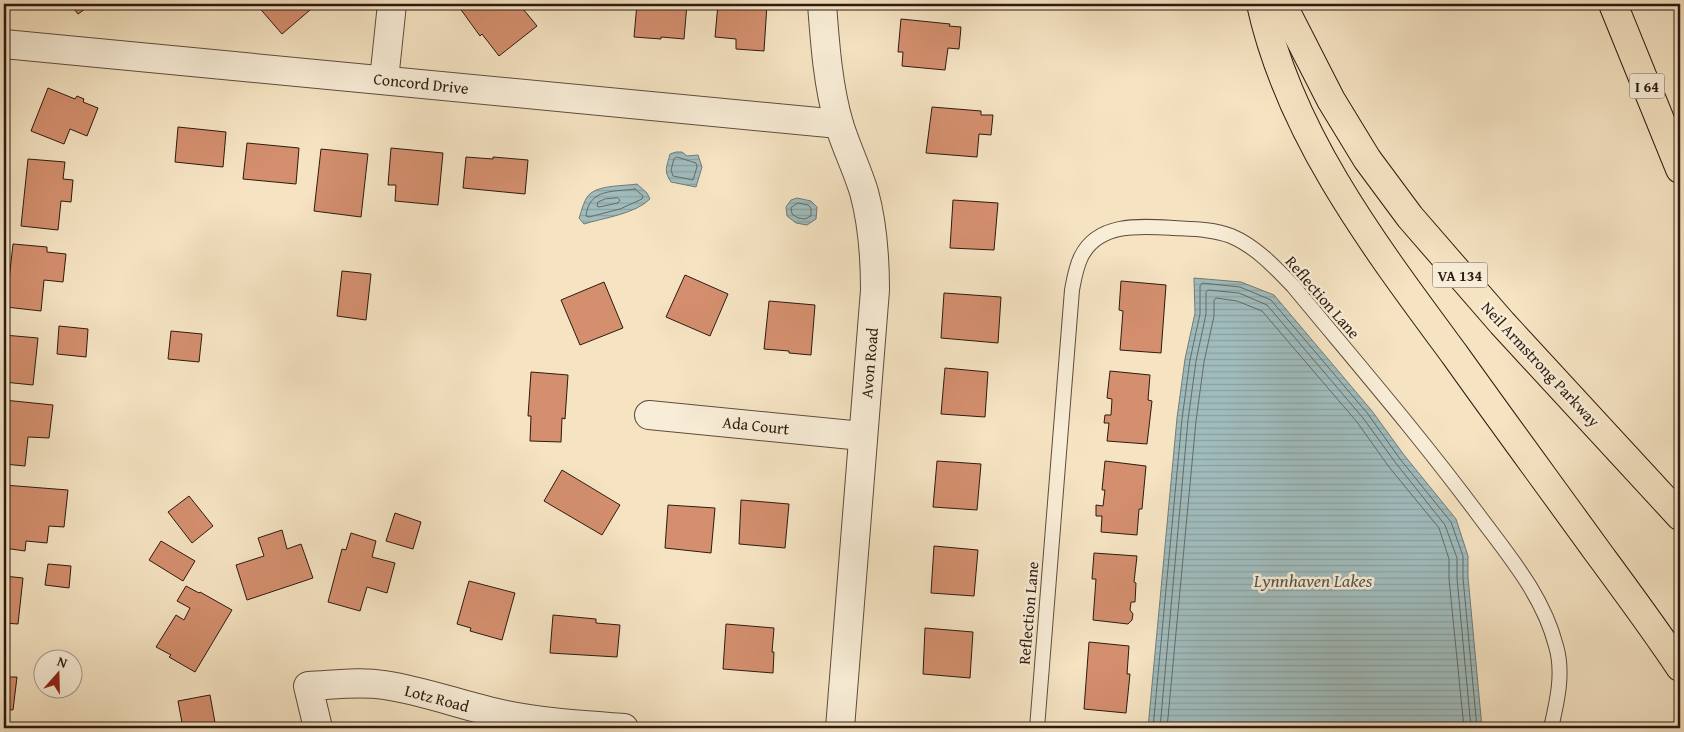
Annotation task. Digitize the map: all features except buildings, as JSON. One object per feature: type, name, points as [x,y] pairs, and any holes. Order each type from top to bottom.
[{"type":"highway","points":[[1261,4],[1269,37],[1284,78],[1302,119],[1348,204],[1392,271],[1680,667]]},
{"type":"highway","name":"Neil Armstrong Parkway","points":[[1282,4],[1331,100],[1367,159],[1410,217],[1502,323],[1680,516]]},
{"type":"highway","name":"I 64","points":[[1613,4],[1680,169]]},
{"type":"street","points":[[384,80],[392,4]]},
{"type":"street","name":"Avon Road","points":[[822,4],[826,50],[839,124],[863,191],[871,224],[875,260],[875,290],[840,728]]},
{"type":"street","name":"Concord Drive","points":[[4,44],[839,124]]},
{"type":"street","name":"Ada Court","points":[[649,415],[862,436]]},
{"type":"street","name":"Lotz Road","points":[[318,728],[308,686],[361,683],[404,688],[507,715],[556,725],[624,728]]},
{"type":"lane","name":"Reflection Lane","points":[[1037,728],[1072,290],[1081,256],[1092,242],[1105,234],[1121,228],[1138,226],[1214,232],[1230,236],[1253,250],[1293,286],[1444,468],[1527,581],[1548,617],[1557,648],[1560,684],[1551,728]]},
{"type":"water","points":[[682,152],[687,156],[698,155],[702,167],[696,187],[671,182],[666,168],[670,154]]},
{"type":"water","points":[[637,184],[647,193],[650,199],[644,204],[628,212],[584,224],[579,218],[587,198],[595,190]]},
{"type":"water","points":[[797,198],[811,201],[817,207],[816,219],[807,225],[796,223],[787,216],[786,207],[791,200]]},
{"type":"water","name":"Lynnhaven Lakes","points":[[1194,278],[1241,282],[1274,295],[1372,411],[1404,455],[1456,519],[1468,556],[1468,577],[1482,728],[1148,728],[1177,418],[1185,359],[1195,313]]}]
